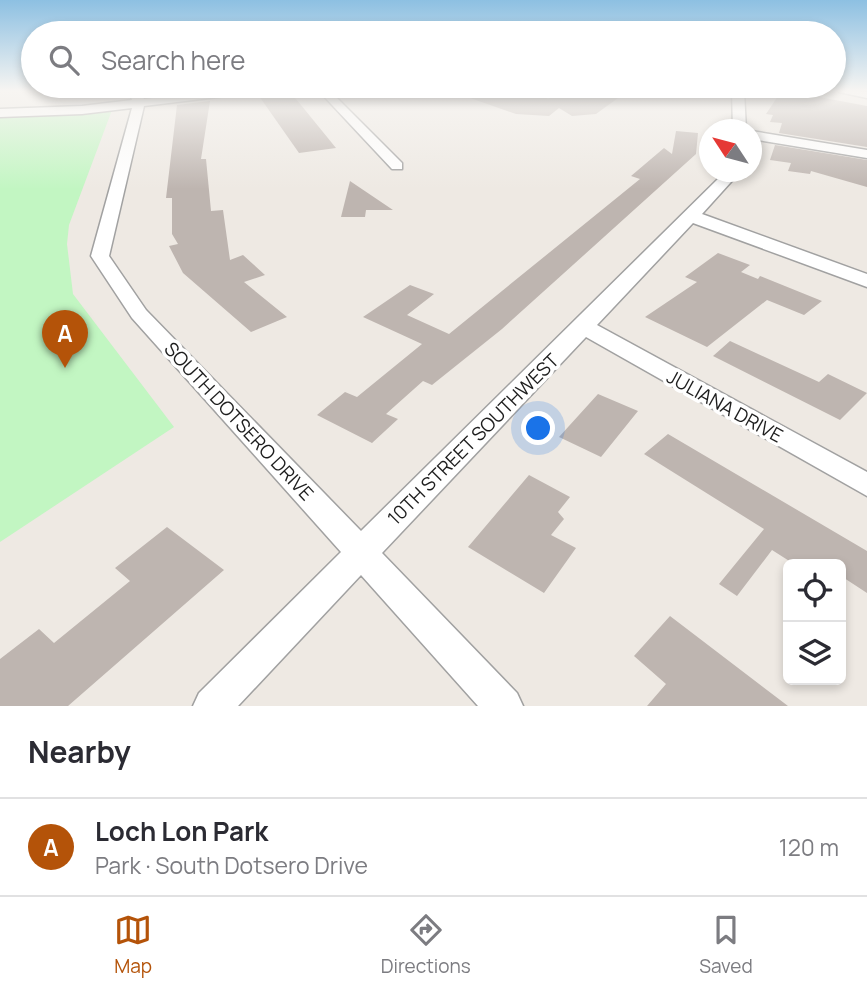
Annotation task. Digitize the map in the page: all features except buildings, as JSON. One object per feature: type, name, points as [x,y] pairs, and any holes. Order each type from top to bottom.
[{"type":"street","name":"SOUTH DOTSERO DRIVE","points":[[131,123],[100,256],[139,313],[504,706]]},
{"type":"street","points":[[355,123],[397,166]]},
{"type":"street","points":[[762,137],[867,154]]},
{"type":"street","name":"10TH STREET SOUTHWEST","points":[[212,706],[723,182]]},
{"type":"street","points":[[691,216],[867,281]]},
{"type":"street","name":"JULIANA DRIVE","points":[[584,327],[867,485]]},
{"type":"green space","points":[[0,123],[107,123],[69,225],[67,244],[73,294],[174,427],[0,542]]},
{"type":"place","name":"Loch Lon Park","points":[[65,368]]}]
